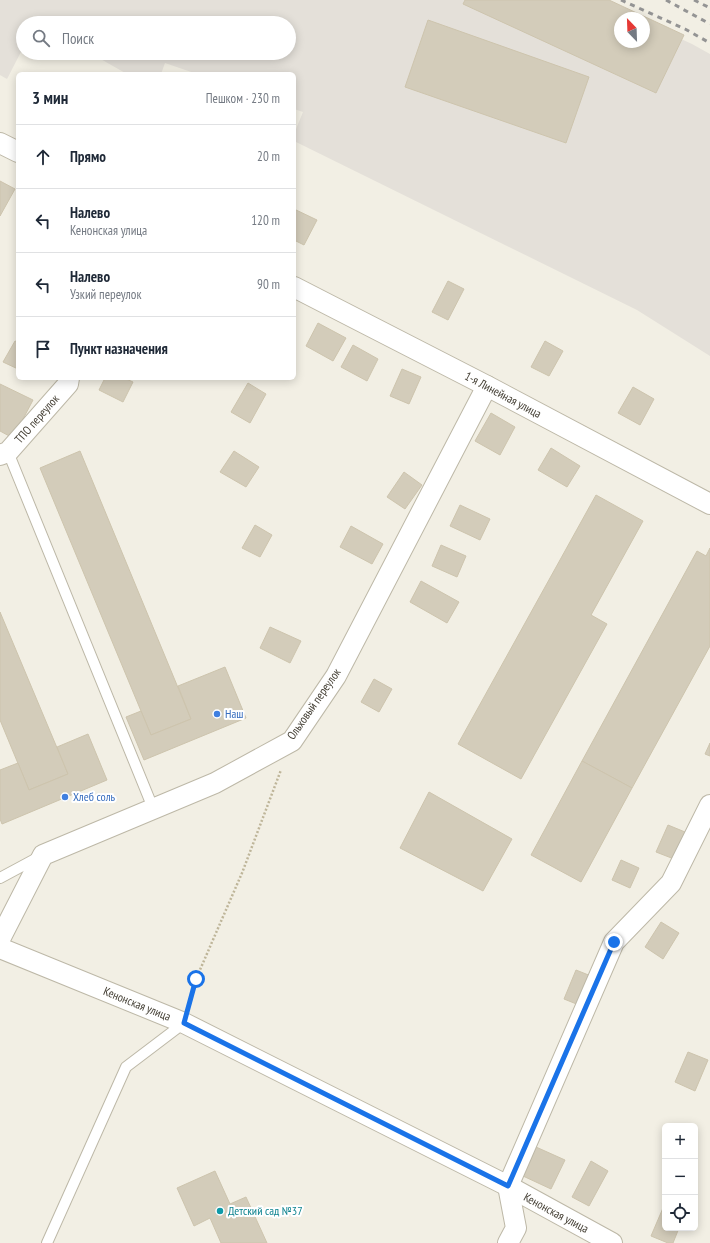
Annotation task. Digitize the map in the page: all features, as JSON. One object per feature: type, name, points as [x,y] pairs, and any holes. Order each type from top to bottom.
[{"type":"street","points":[[0,143],[16,151]]},
{"type":"street","name":"1-я Линейная улица","points":[[296,288],[487,386],[710,504]]},
{"type":"street","name":"ТПО переулок","points":[[4,454],[68,384],[69,380]]},
{"type":"street","name":"Ольховый переулок","points":[[43,855],[215,783],[292,741],[336,676],[487,386]]},
{"type":"street","points":[[508,1243],[516,1228],[508,1186],[614,942],[671,883],[710,805]]},
{"type":"street","points":[[0,939],[43,855]]},
{"type":"street","name":"Кенонская улица","points":[[0,948],[184,1023],[508,1186],[612,1243]]},
{"type":"lane","points":[[4,454],[153,808]]},
{"type":"lane","points":[[0,878],[43,855]]},
{"type":"lane","points":[[47,1243],[126,1067],[184,1023]]},
{"type":"path","points":[[184,1023],[196,979],[242,873],[292,741]]},
{"type":"shaded area","points":[[0,0],[595,0],[614,14],[614,48],[650,48],[650,25],[710,54],[710,356],[637,310],[296,142],[296,129],[303,112],[296,110],[296,72],[191,72],[165,63],[162,72],[123,72],[102,60],[296,60],[296,16],[16,16],[17,60],[7,79],[0,75]]},
{"type":"building","points":[[465,0],[609,0],[635,12],[614,12],[614,48],[650,48],[650,19],[684,35],[656,93],[463,4]]},
{"type":"building","points":[[428,20],[589,77],[566,143],[405,87]]},
{"type":"building","points":[[0,181],[15,189],[0,216]]},
{"type":"building","points":[[296,210],[317,220],[304,245],[296,241]]},
{"type":"building","points":[[448,281],[464,289],[448,320],[432,312]]},
{"type":"building","points":[[318,323],[346,338],[333,361],[306,346]]},
{"type":"building","points":[[15,341],[16,341],[16,368],[3,362]]},
{"type":"building","points":[[545,341],[563,351],[549,376],[531,367]]},
{"type":"building","points":[[353,345],[378,359],[367,381],[341,367]]},
{"type":"building","points":[[402,369],[421,377],[409,404],[390,396]]},
{"type":"building","points":[[104,380],[128,380],[133,382],[123,402],[99,390]]},
{"type":"building","points":[[248,383],[266,394],[250,423],[231,412]]},
{"type":"building","points":[[0,384],[33,400],[13,438],[0,431]]},
{"type":"building","points":[[633,387],[654,399],[640,425],[618,413]]},
{"type":"building","points":[[491,413],[515,427],[500,455],[475,441]]},
{"type":"building","points":[[551,448],[580,466],[567,487],[538,470]]},
{"type":"building","points":[[80,451],[191,719],[151,735],[40,468]]},
{"type":"building","points":[[234,451],[259,467],[246,487],[220,472]]},
{"type":"building","points":[[404,472],[422,485],[405,509],[387,497]]},
{"type":"building","points":[[596,495],[643,521],[591,615],[607,624],[521,779],[458,744]]},
{"type":"building","points":[[460,505],[490,519],[480,540],[450,526]]},
{"type":"building","points":[[255,525],[272,535],[260,557],[242,548]]},
{"type":"building","points":[[351,526],[383,544],[372,564],[340,547]]},
{"type":"building","points":[[441,545],[466,556],[457,577],[432,566]]},
{"type":"building","points":[[710,548],[710,646],[632,788],[582,761],[697,551],[706,556]]},
{"type":"building","points":[[421,581],[459,602],[447,623],[410,602]]},
{"type":"building","points":[[0,612],[68,774],[29,790],[0,720]]},
{"type":"building","points":[[270,627],[301,641],[290,663],[260,648]]},
{"type":"building","name":"Наш","points":[[225,667],[246,718],[144,760],[126,717],[141,711],[151,735],[191,719],[178,686]]},
{"type":"building","points":[[374,679],[392,689],[379,712],[361,702]]},
{"type":"building","points":[[88,734],[107,780],[2,824],[0,819],[0,770],[18,763],[29,790],[68,774],[57,747]]},
{"type":"building","points":[[710,743],[710,756],[705,754]]},
{"type":"building","points":[[582,761],[632,788],[581,882],[531,855]]},
{"type":"building","points":[[429,792],[512,839],[483,891],[400,848]]},
{"type":"building","points":[[668,825],[685,832],[674,859],[656,852]]},
{"type":"building","points":[[621,860],[639,868],[630,888],[612,880]]},
{"type":"building","points":[[661,922],[679,933],[663,959],[645,947]]},
{"type":"building","points":[[576,970],[591,976],[579,1005],[564,999]]},
{"type":"building","points":[[688,1052],[708,1060],[695,1091],[675,1082]]},
{"type":"building","points":[[536,1147],[565,1160],[551,1189],[523,1176]]},
{"type":"building","points":[[591,1161],[608,1171],[589,1206],[572,1197]]},
{"type":"building","name":"Детский сад №37","points":[[215,1171],[230,1204],[246,1197],[267,1243],[221,1243],[210,1218],[194,1226],[177,1188]]},
{"type":"building","points":[[662,1210],[662,1231],[678,1231],[673,1243],[668,1243],[651,1236]]},
{"type":"railway","points":[[621,0],[685,29],[710,43]]},
{"type":"railway","points":[[666,0],[710,24]]},
{"type":"railway","points":[[694,0],[710,8]]},
{"type":"place","name":"Наш","points":[[217,714]]},
{"type":"place","name":"Хлеб соль","points":[[65,797]]},
{"type":"place","name":"Детский сад №37","points":[[220,1211]]},
{"type":"route","points":[[196,979],[184,1023],[508,1186],[614,942]]}]
